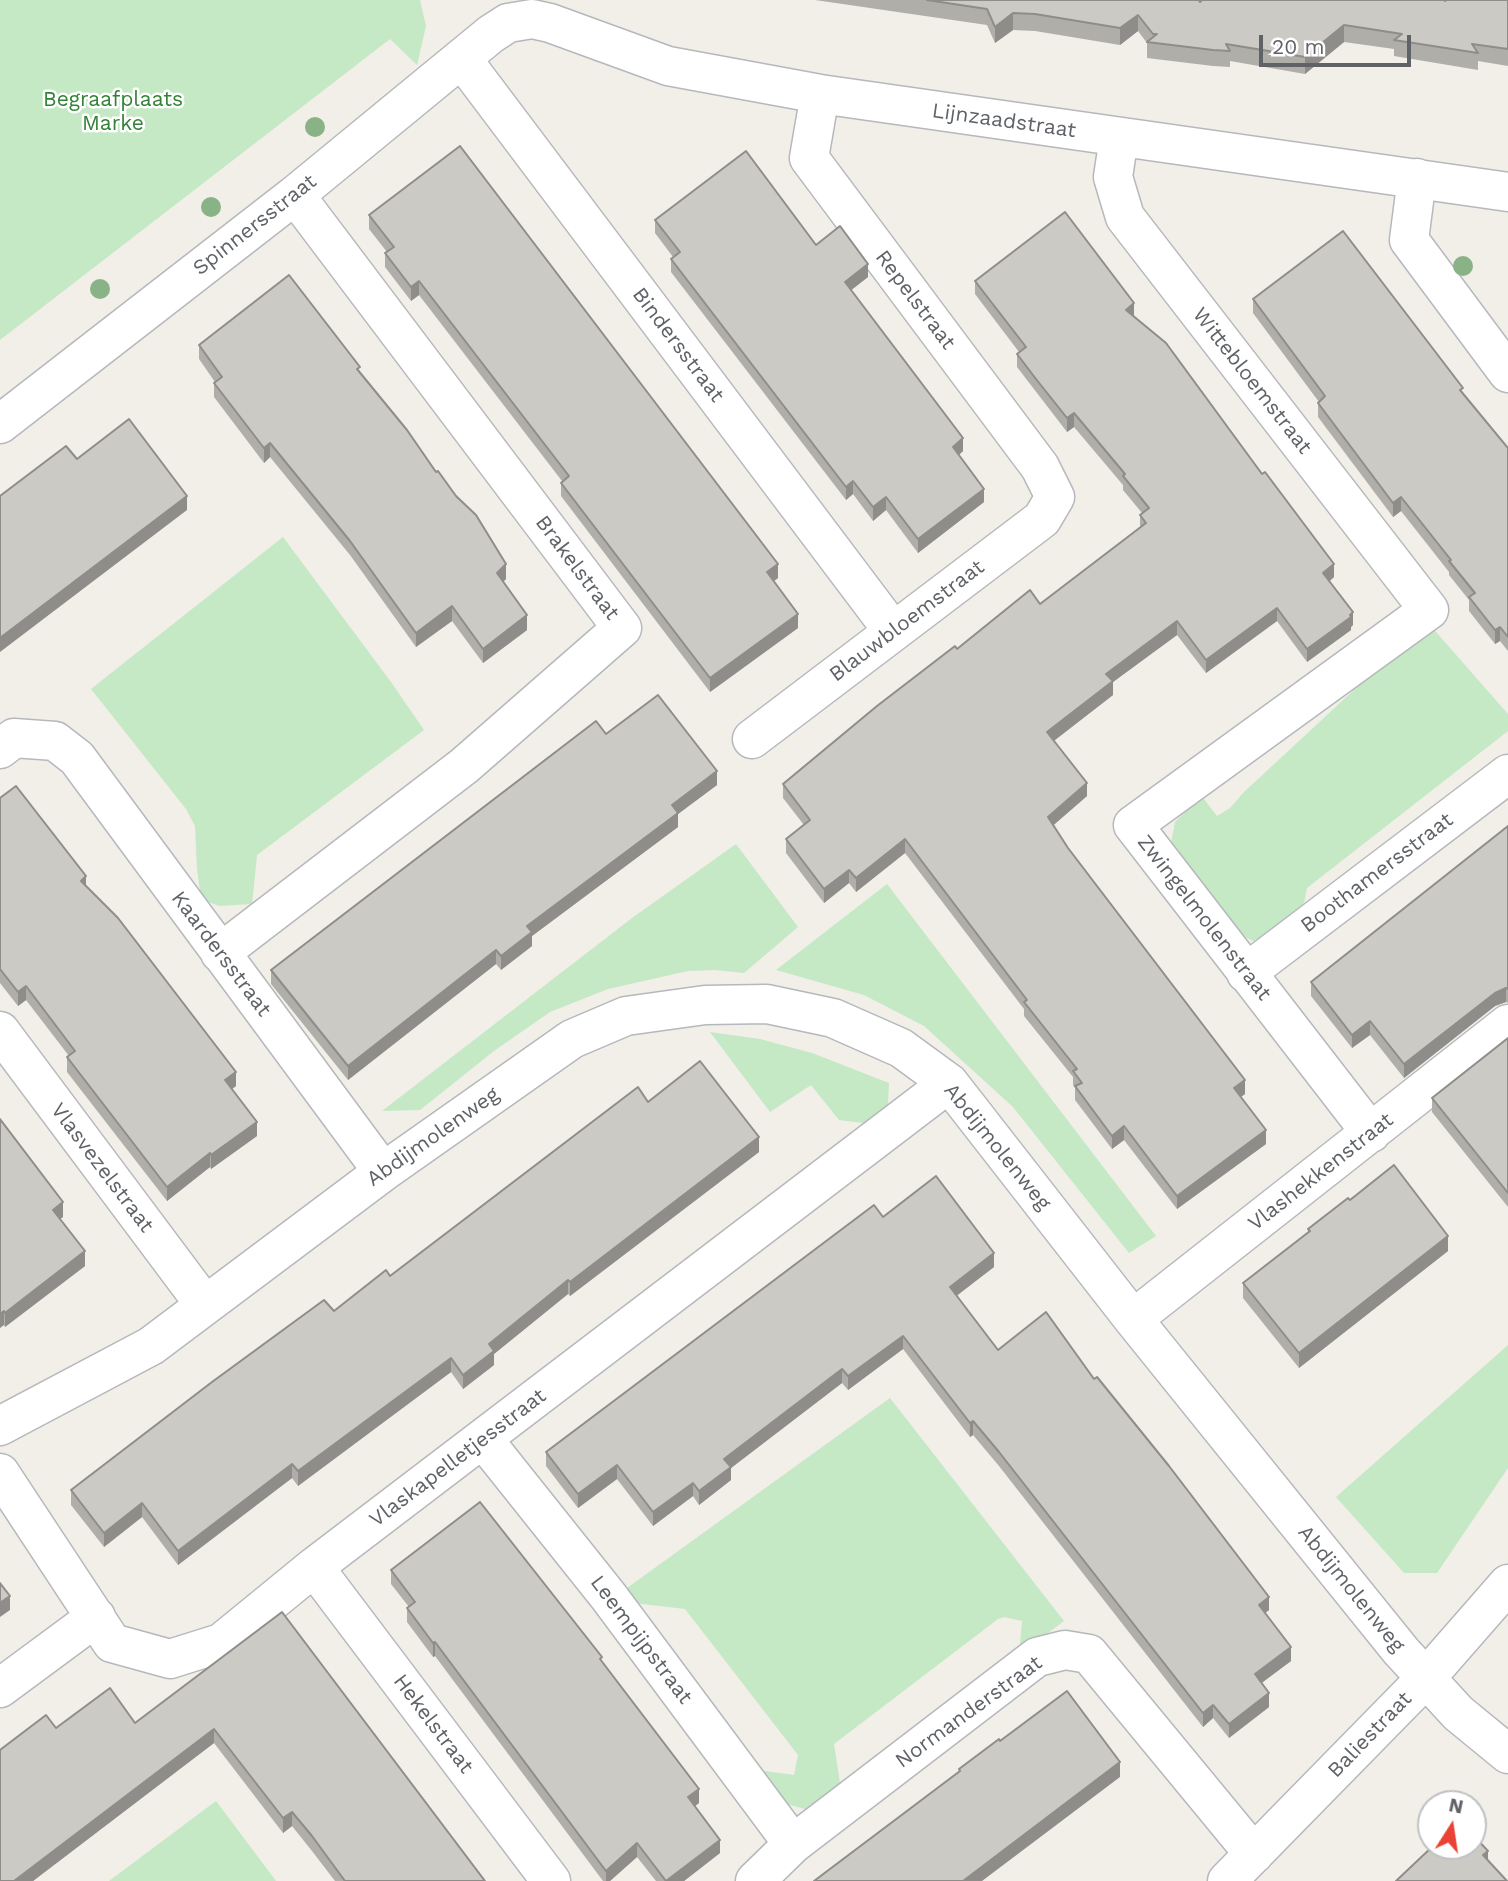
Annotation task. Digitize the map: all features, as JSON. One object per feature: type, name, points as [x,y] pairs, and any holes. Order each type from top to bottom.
[{"type":"street","name":"Lijnzaadstraat","points":[[508,23],[532,19],[550,23],[668,66],[820,94],[1508,192]]},
{"type":"street","name":"Spinnersstraat","points":[[0,424],[295,195],[491,34],[508,23]]},
{"type":"street","name":"Bindersstraat","points":[[462,59],[893,631]]},
{"type":"street","name":"Repelstraat","points":[[820,94],[809,158],[1040,467],[1055,497]]},
{"type":"street","name":"Wittebloemstraat","points":[[1118,137],[1113,177],[1125,217],[1429,610]]},
{"type":"street","points":[[1417,178],[1409,240],[1508,373]]},
{"type":"street","name":"Brakelstraat","points":[[220,953],[464,766],[622,628],[295,195]]},
{"type":"street","name":"Blauwbloemstraat","points":[[752,738],[1042,519],[1055,497]]},
{"type":"street","name":"Zwingelmolenstraat","points":[[1371,1133],[1133,825],[1429,610]]},
{"type":"street","name":"Kaardersstraat","points":[[0,749],[14,738],[55,741],[77,758],[383,1171]]},
{"type":"street","name":"Boothamersstraat","points":[[1246,973],[1508,774]]},
{"type":"street","name":"Abdijmolenweg","points":[[1,1422],[151,1346],[383,1171],[572,1039],[626,1016],[705,1005],[767,1004],[819,1015],[901,1048],[948,1083],[1133,1319],[1425,1679],[1458,1713],[1508,1754]]},
{"type":"street","name":"Vlashekkenstraat","points":[[1133,1319],[1508,1024]]},
{"type":"street","name":"Vlasvezelstraat","points":[[0,1031],[205,1305]]},
{"type":"street","name":"Vlaskapelletjesstraat","points":[[0,1473],[112,1643],[170,1659],[221,1643],[314,1567],[948,1083]]},
{"type":"street","name":"Leempijpstraat","points":[[483,1439],[609,1597],[793,1844]]},
{"type":"street","name":"Hekelstraat","points":[[314,1567],[551,1881]]},
{"type":"street","name":"Baliestraat","points":[[1227,1881],[1425,1679],[1508,1584]]},
{"type":"street","points":[[0,1688],[96,1618]]},
{"type":"street","name":"Normanderstraat","points":[[755,1881],[793,1844],[1037,1657],[1065,1650],[1088,1654],[1254,1854]]},
{"type":"green space","name":"Begraafplaats Marke","points":[[0,0],[420,0],[426,26],[417,65],[390,39],[0,340]]},
{"type":"green space","points":[[283,537],[424,730],[257,855],[252,904],[219,906],[201,899],[195,826],[186,809],[91,689]]},
{"type":"green space","points":[[1429,624],[1508,714],[1508,731],[1307,888],[1302,913],[1253,941],[1235,932],[1171,843],[1175,822],[1188,809],[1204,799],[1217,816],[1230,808],[1383,663]]},
{"type":"green space","points":[[736,844],[798,927],[744,973],[688,971],[608,989],[550,1012],[494,1051],[420,1110],[382,1111],[632,918]]},
{"type":"green space","points":[[887,884],[1156,1236],[1129,1253],[1013,1107],[924,1026],[864,995],[776,970]]},
{"type":"green space","points":[[710,1032],[760,1039],[812,1053],[889,1083],[888,1104],[871,1124],[839,1120],[811,1085],[770,1112]]},
{"type":"green space","points":[[1508,1345],[1508,1468],[1437,1573],[1404,1573],[1336,1497]]},
{"type":"green space","points":[[890,1398],[1064,1621],[1019,1655],[1022,1621],[1004,1617],[998,1619],[834,1744],[840,1783],[836,1797],[820,1807],[805,1809],[790,1805],[778,1796],[758,1770],[794,1775],[798,1755],[685,1609],[634,1603],[625,1596],[627,1588]]},
{"type":"green space","points":[[216,1801],[276,1881],[109,1881]]},
{"type":"building","points":[[927,0],[1508,0],[1508,49],[1472,44],[1478,53],[1394,40],[1402,34],[1344,25],[1305,57],[1226,44],[1230,51],[1213,50],[1147,42],[1157,34],[1153,34],[1138,15],[1120,28],[1013,13],[995,27],[987,9]]},
{"type":"building","points":[[460,146],[778,564],[767,572],[798,614],[710,678],[561,483],[569,476],[419,281],[411,287],[385,253],[394,247],[369,215]]},
{"type":"building","points":[[746,151],[816,245],[840,226],[868,264],[845,282],[963,438],[953,447],[984,489],[918,539],[886,497],[873,507],[853,481],[846,487],[671,259],[680,252],[655,220]]},
{"type":"building","points":[[1065,212],[1134,303],[1126,310],[1166,343],[1262,474],[1265,472],[1334,564],[1323,573],[1353,612],[1351,617],[1307,649],[1277,608],[1206,660],[1177,621],[1106,674],[1113,681],[1047,732],[1087,783],[1048,817],[1068,848],[1245,1080],[1234,1088],[1266,1130],[1177,1196],[1124,1126],[1112,1136],[1075,1086],[1082,1083],[1073,1071],[1077,1069],[1024,1002],[1027,1000],[905,839],[856,878],[849,870],[824,889],[786,839],[810,820],[783,784],[877,706],[955,646],[957,649],[1030,590],[1040,604],[1146,523],[1140,515],[1149,508],[1123,476],[1125,474],[1074,413],[1067,418],[1036,379],[1017,354],[1026,347],[975,281]]},
{"type":"building","points":[[1343,231],[1463,388],[1460,390],[1508,448],[1508,637],[1500,627],[1495,630],[1469,597],[1475,593],[1401,497],[1393,503],[1318,403],[1325,396],[1253,299]]},
{"type":"building","points":[[289,275],[436,472],[438,471],[456,496],[476,515],[506,564],[497,573],[527,615],[483,649],[452,606],[416,633],[350,541],[270,443],[264,448],[214,383],[222,377],[199,345]]},
{"type":"building","points":[[129,419],[187,496],[0,638],[0,496],[66,446],[77,459]]},
{"type":"building","points":[[658,695],[717,771],[672,805],[678,813],[527,926],[532,932],[501,956],[496,950],[348,1066],[271,970],[596,721],[606,734]]},
{"type":"building","points":[[16,786],[86,876],[81,881],[118,918],[236,1072],[225,1080],[257,1122],[211,1155],[210,1153],[167,1187],[67,1057],[75,1051],[26,986],[18,992],[0,969],[0,798]]},
{"type":"building","points":[[1508,826],[1508,989],[1495,993],[1404,1064],[1370,1021],[1352,1035],[1311,982]]},
{"type":"building","points":[[1508,1038],[1508,1193],[1432,1098]]},
{"type":"building","points":[[700,1061],[759,1137],[570,1282],[568,1280],[489,1344],[494,1351],[463,1375],[451,1358],[298,1471],[292,1464],[178,1551],[142,1503],[104,1533],[71,1490],[324,1300],[334,1311],[386,1270],[390,1276],[638,1087],[648,1102]]},
{"type":"building","points":[[0,1119],[63,1202],[53,1210],[85,1251],[5,1313],[4,1311],[0,1314]]},
{"type":"building","points":[[1394,1165],[1448,1236],[1299,1353],[1243,1283],[1310,1231],[1308,1229]]},
{"type":"building","points":[[936,1176],[994,1253],[950,1287],[998,1350],[1046,1312],[1094,1379],[1097,1377],[1169,1466],[1269,1597],[1259,1605],[1291,1647],[1255,1674],[1269,1693],[1229,1724],[1213,1705],[1203,1713],[999,1452],[973,1421],[970,1423],[903,1336],[848,1376],[842,1369],[724,1459],[731,1467],[699,1491],[693,1483],[653,1512],[617,1465],[578,1494],[546,1452],[874,1205],[883,1217]]},
{"type":"building","points":[[480,1502],[602,1657],[600,1659],[699,1789],[688,1797],[720,1840],[666,1881],[637,1843],[606,1871],[407,1608],[415,1602],[391,1570]]},
{"type":"building","points":[[0,1583],[10,1596],[0,1603]]},
{"type":"building","points":[[282,1612],[485,1881],[345,1881],[292,1812],[283,1818],[214,1729],[14,1881],[0,1881],[0,1750],[46,1715],[56,1728],[110,1688],[135,1723]]},
{"type":"building","points":[[1067,1691],[1120,1762],[963,1881],[814,1881],[960,1771],[959,1769]]},
{"type":"building","points":[[1487,1859],[1507,1881],[1396,1881],[1418,1860]]}]
